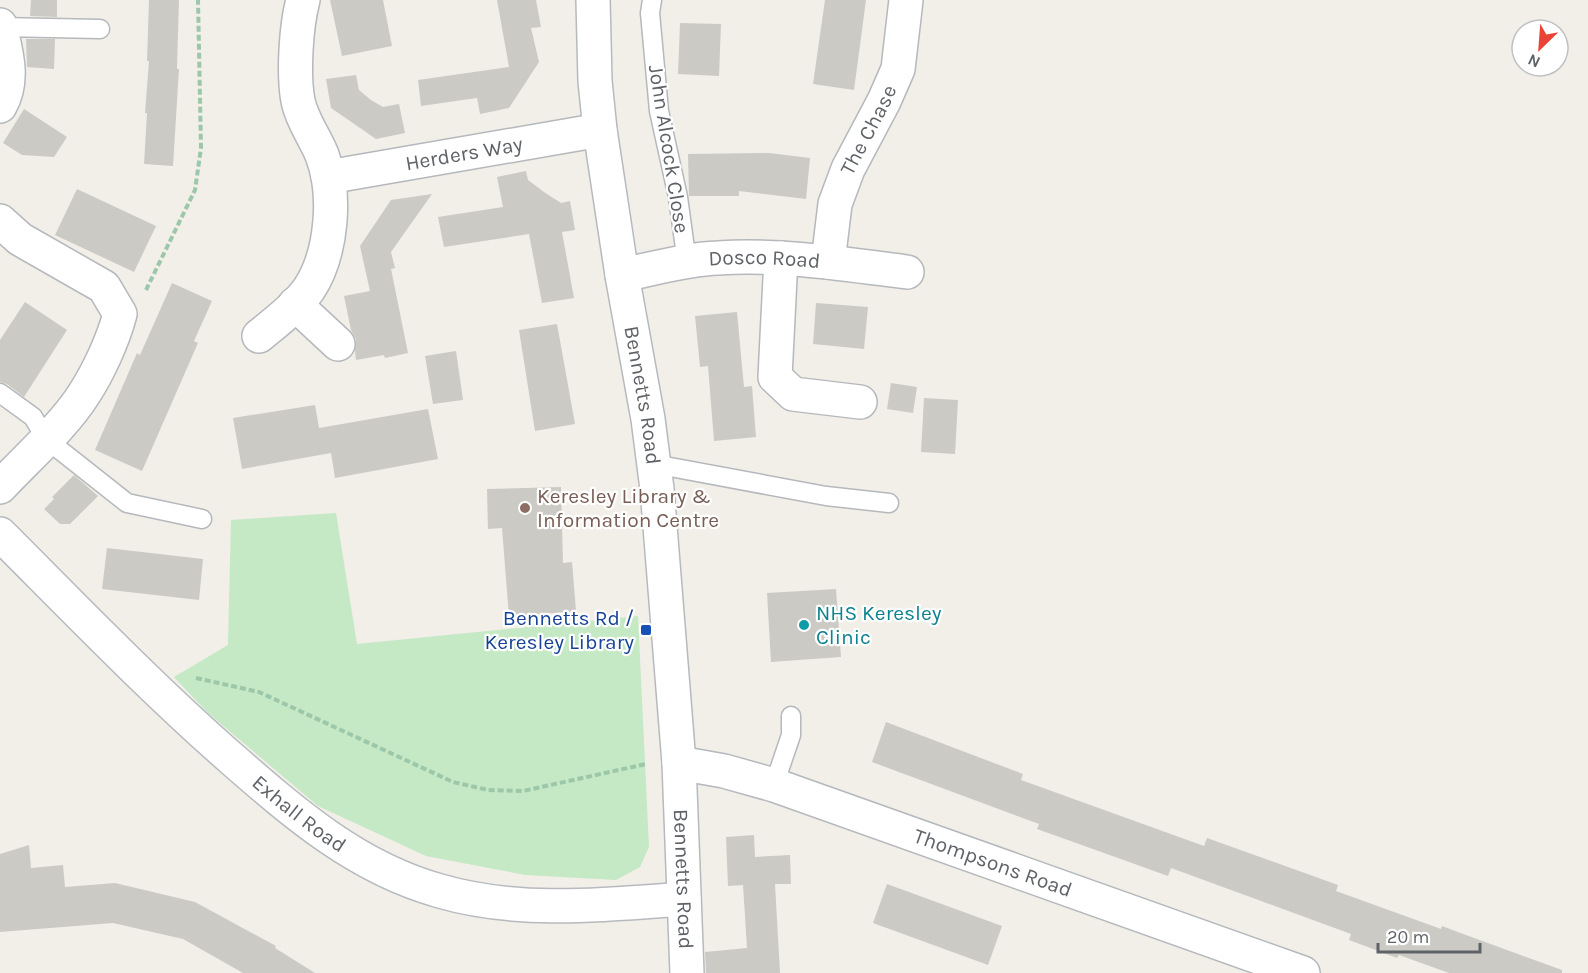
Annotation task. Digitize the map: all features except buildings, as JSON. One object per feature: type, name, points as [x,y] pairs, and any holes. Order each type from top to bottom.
[{"type":"street","points":[[259,336],[296,304],[308,290],[317,274],[331,210],[328,177],[322,154],[298,102],[299,15],[303,0]]},
{"type":"street","name":"Bennetts Road","points":[[593,0],[595,81],[600,130],[654,464],[679,763],[687,973]]},
{"type":"street","name":"The Chase","points":[[828,262],[835,204],[848,169],[898,69],[906,0]]},
{"type":"street","points":[[0,26],[9,76],[5,97],[0,106]]},
{"type":"street","name":"Herders Way","points":[[328,177],[600,130]]},
{"type":"street","points":[[0,221],[20,239],[104,287],[120,314],[114,334],[84,394],[46,439],[0,487]]},
{"type":"street","name":"Dosco Road","points":[[622,275],[716,258],[781,258],[907,272]]},
{"type":"street","points":[[781,258],[775,377],[793,394],[860,402]]},
{"type":"street","points":[[296,304],[338,344]]},
{"type":"street","name":"Exhall Road","points":[[0,534],[194,725],[296,815],[364,860],[404,879],[475,899],[566,906],[684,899]]},
{"type":"street","name":"Thompsons Road","points":[[679,763],[724,771],[774,785],[1303,973]]},
{"type":"lane","name":"John Alcock Close","points":[[652,0],[650,13],[659,111],[678,197],[687,262]]},
{"type":"lane","points":[[0,26],[100,29]]},
{"type":"lane","points":[[0,393],[33,417],[46,439],[127,504],[202,519]]},
{"type":"lane","points":[[654,464],[826,496],[889,503]]},
{"type":"lane","points":[[774,785],[791,735],[791,716]]},
{"type":"path","points":[[120,314],[139,303],[195,190],[201,148],[198,0]]},
{"type":"path","points":[[189,677],[259,692],[453,782],[488,790],[523,791],[641,764],[679,763]]},
{"type":"green space","points":[[336,513],[357,644],[638,616],[649,847],[640,867],[616,880],[525,875],[426,856],[318,806],[208,713],[174,677],[228,645],[231,520]]},
{"type":"place","name":"Keresley Library & Information Centre","points":[[525,508]]},
{"type":"place","name":"NHS Keresley Clinic","points":[[804,625]]},
{"type":"place","name":"Bennetts Rd / Keresley Library","points":[[646,630]]}]
